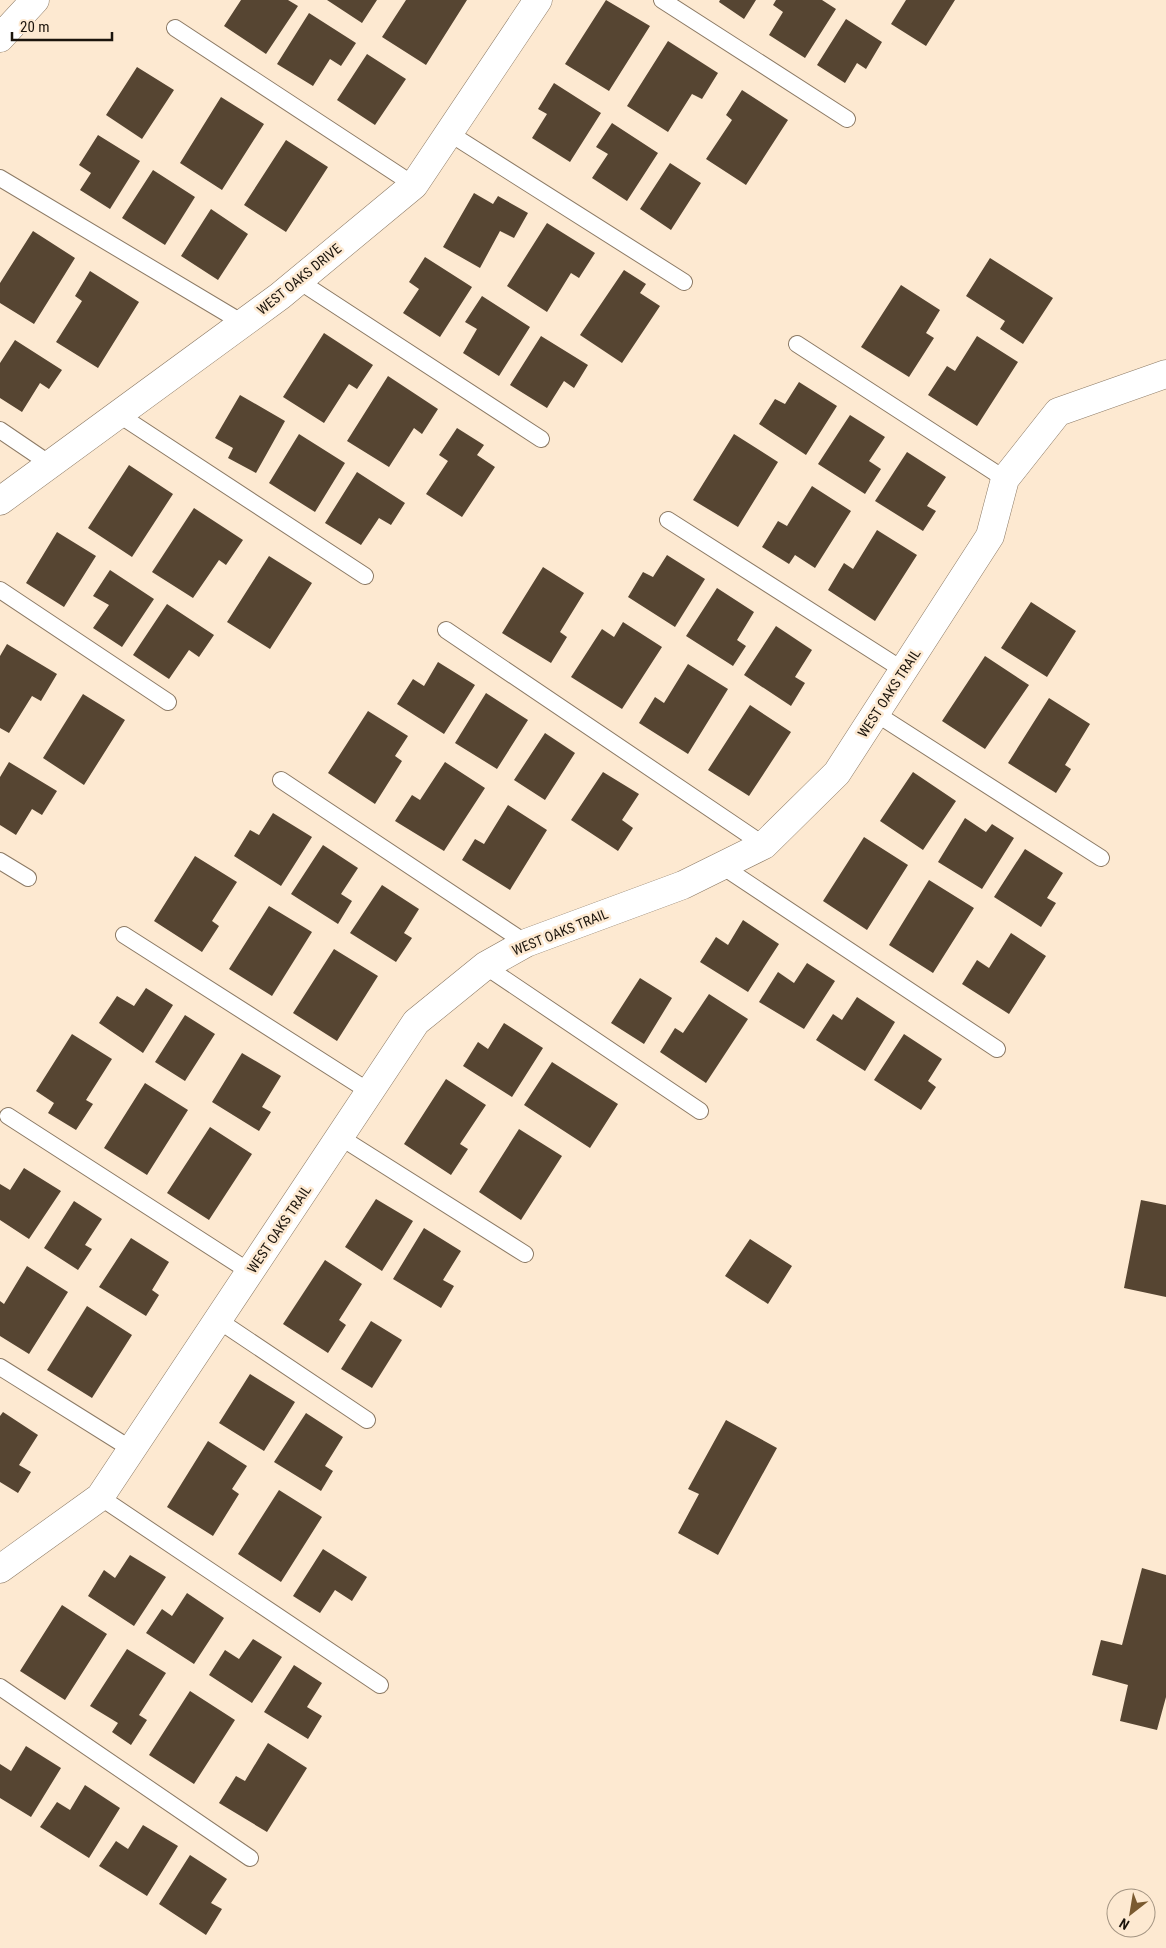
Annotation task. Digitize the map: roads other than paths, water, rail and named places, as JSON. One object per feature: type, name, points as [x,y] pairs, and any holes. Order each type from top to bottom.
[{"type":"street","points":[[0,38],[35,0]]},
{"type":"street","name":"WEST OAKS DRIVE","points":[[0,501],[243,324],[299,281],[414,186],[536,1]]},
{"type":"street","name":"WEST OAKS TRAIL","points":[[0,1569],[100,1497],[416,1022],[485,966],[526,943],[683,885],[764,846],[837,773],[990,536],[1005,479],[1058,412],[1166,374]]},
{"type":"lane","points":[[662,0],[847,119]]},
{"type":"lane","points":[[175,28],[414,186]]},
{"type":"lane","points":[[449,133],[684,282]]},
{"type":"lane","points":[[0,178],[243,324]]},
{"type":"lane","points":[[299,281],[541,438]]},
{"type":"lane","points":[[797,344],[1005,479]]},
{"type":"lane","points":[[118,414],[365,576]]},
{"type":"lane","points":[[0,430],[50,464]]},
{"type":"lane","points":[[668,520],[903,670]]},
{"type":"lane","points":[[0,590],[168,702]]},
{"type":"lane","points":[[446,630],[764,846]]},
{"type":"lane","points":[[875,713],[1101,858]]},
{"type":"lane","points":[[280,780],[526,943]]},
{"type":"lane","points":[[0,861],[28,878]]},
{"type":"lane","points":[[722,866],[997,1049]]},
{"type":"lane","points":[[124,935],[370,1092]]},
{"type":"lane","points":[[485,966],[700,1111]]},
{"type":"lane","points":[[8,1116],[250,1272]]},
{"type":"lane","points":[[340,1137],[525,1254]]},
{"type":"lane","points":[[218,1320],[367,1420]]},
{"type":"lane","points":[[0,1367],[131,1449]]},
{"type":"lane","points":[[100,1497],[380,1685]]},
{"type":"lane","points":[[0,1687],[250,1858]]}]
